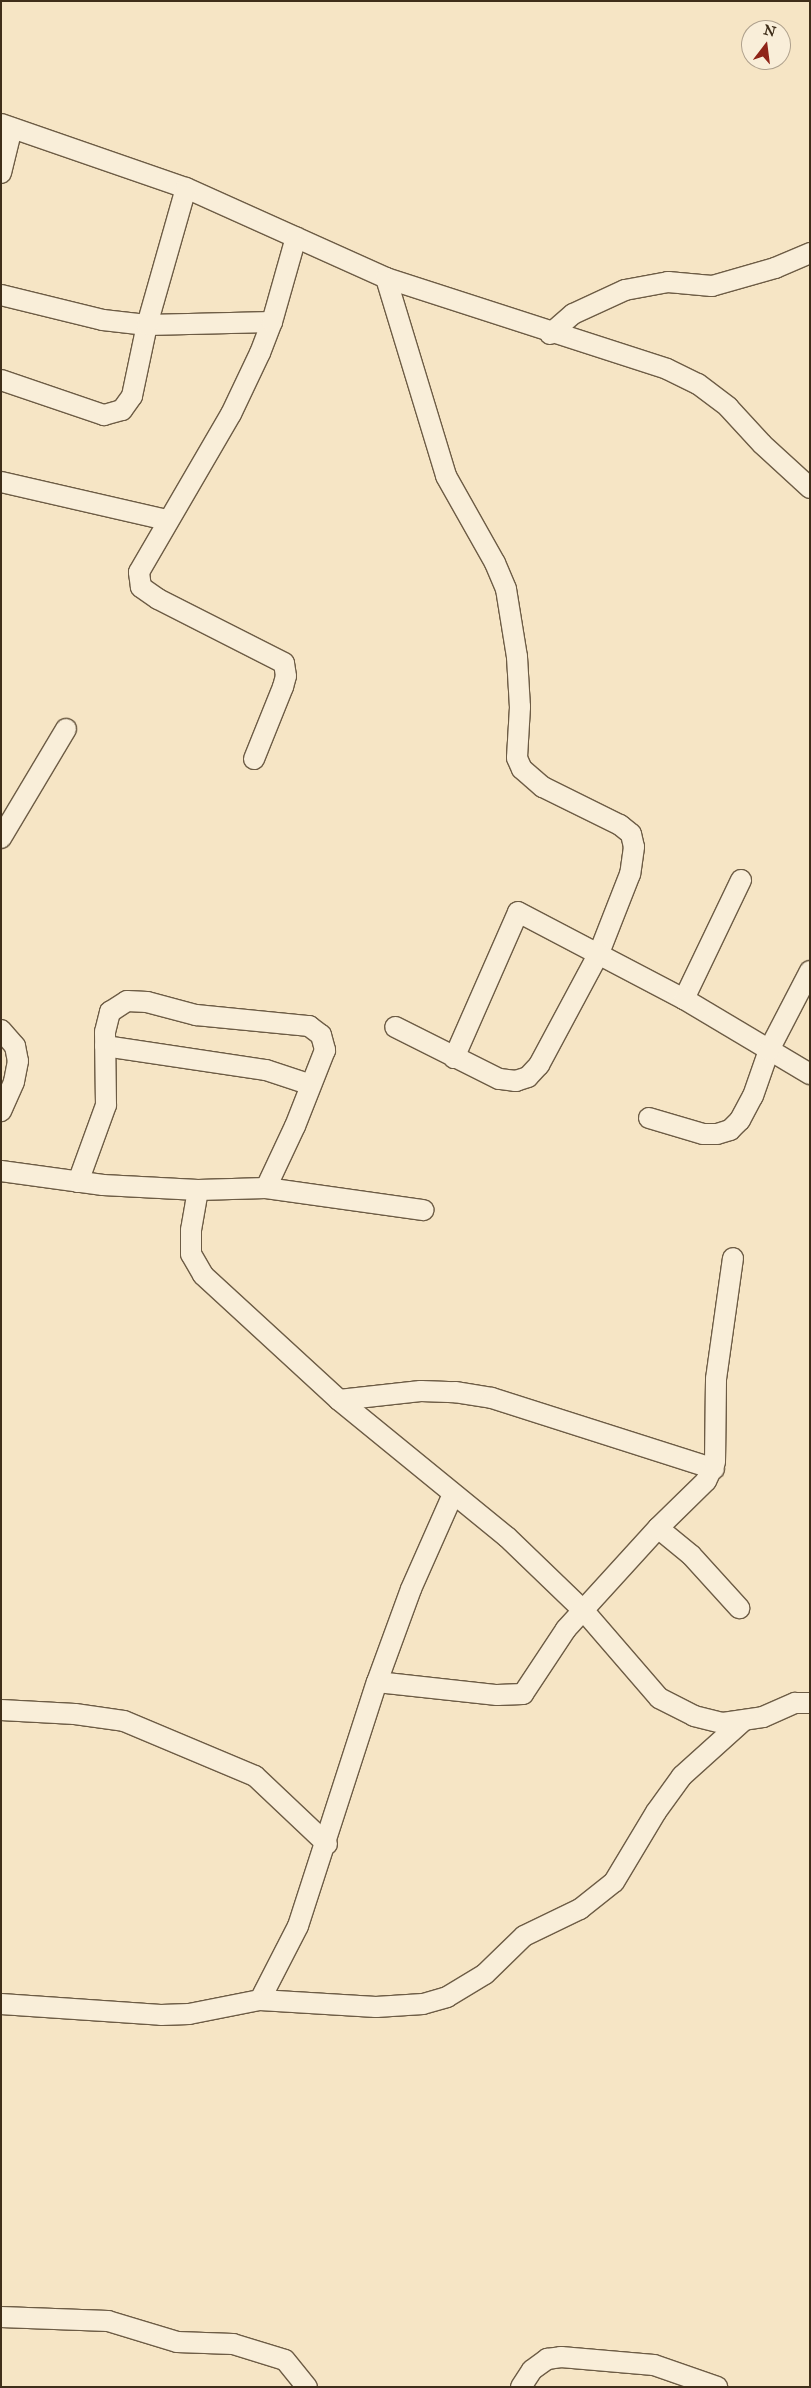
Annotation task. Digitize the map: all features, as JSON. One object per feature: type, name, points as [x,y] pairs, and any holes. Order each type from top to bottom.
[{"type":"street","points":[[1,173],[7,126],[186,188],[386,278],[550,334],[667,369],[698,384],[728,407],[762,444],[810,488]]},
{"type":"street","points":[[1,380],[104,415],[113,415],[122,410],[132,396],[147,324],[186,188]]},
{"type":"street","points":[[254,759],[283,688],[286,669],[275,657],[158,599],[141,587],[138,579],[140,566],[231,414],[272,322],[296,237]]},
{"type":"street","points":[[550,334],[580,310],[625,290],[668,282],[712,286],[728,283],[810,253]]},
{"type":"street","points":[[386,278],[446,476],[495,563],[506,589],[517,657],[520,708],[517,758],[522,769],[543,787],[620,825],[631,834],[634,859],[599,953],[539,1066],[528,1076],[516,1081],[499,1079],[394,1027]]},
{"type":"street","points":[[1,295],[103,320],[147,324],[272,322]]},
{"type":"street","points":[[1,482],[167,520]]},
{"type":"street","points":[[1,838],[66,729]]},
{"type":"street","points":[[684,999],[741,880]]},
{"type":"street","points":[[454,1058],[518,912],[684,999],[810,1074]]},
{"type":"street","points":[[649,1118],[703,1134],[717,1134],[730,1130],[740,1120],[752,1096],[769,1050],[810,971]]},
{"type":"street","points":[[78,1182],[106,1105],[105,1046],[110,1012],[127,1001],[147,1002],[196,1015],[309,1026],[321,1035],[325,1050],[266,1188]]},
{"type":"street","points":[[1,1030],[15,1046],[18,1061],[14,1082],[1,1111]]},
{"type":"street","points":[[105,1046],[266,1070],[311,1085]]},
{"type":"street","points":[[1,1171],[78,1182],[198,1190],[266,1188],[423,1210]]},
{"type":"street","points":[[198,1190],[191,1230],[191,1254],[203,1275],[340,1400],[506,1537],[584,1611],[646,1686],[672,1708],[723,1723],[763,1718],[795,1703],[810,1703]]},
{"type":"street","points":[[377,1682],[497,1696],[523,1694],[566,1629],[658,1528],[706,1482],[714,1469],[716,1379],[733,1258]]},
{"type":"street","points":[[340,1400],[421,1391],[455,1392],[492,1398],[637,1442],[714,1469]]},
{"type":"street","points":[[260,2000],[292,1940],[327,1844],[377,1682],[411,1589],[453,1494]]},
{"type":"street","points":[[658,1528],[691,1555],[739,1608]]},
{"type":"street","points":[[1,1710],[75,1714],[124,1720],[255,1776],[327,1844]]},
{"type":"street","points":[[1,2004],[189,2014],[260,2000],[341,2007],[423,2004],[464,1989],[485,1974],[524,1936],[580,1909],[614,1882],[656,1812],[682,1776],[742,1722]]},
{"type":"street","points":[[1,2317],[108,2321],[130,2325],[177,2342],[233,2344],[285,2360],[307,2387]]},
{"type":"street","points":[[521,2387],[532,2370],[547,2359],[561,2357],[654,2365],[717,2387]]}]
